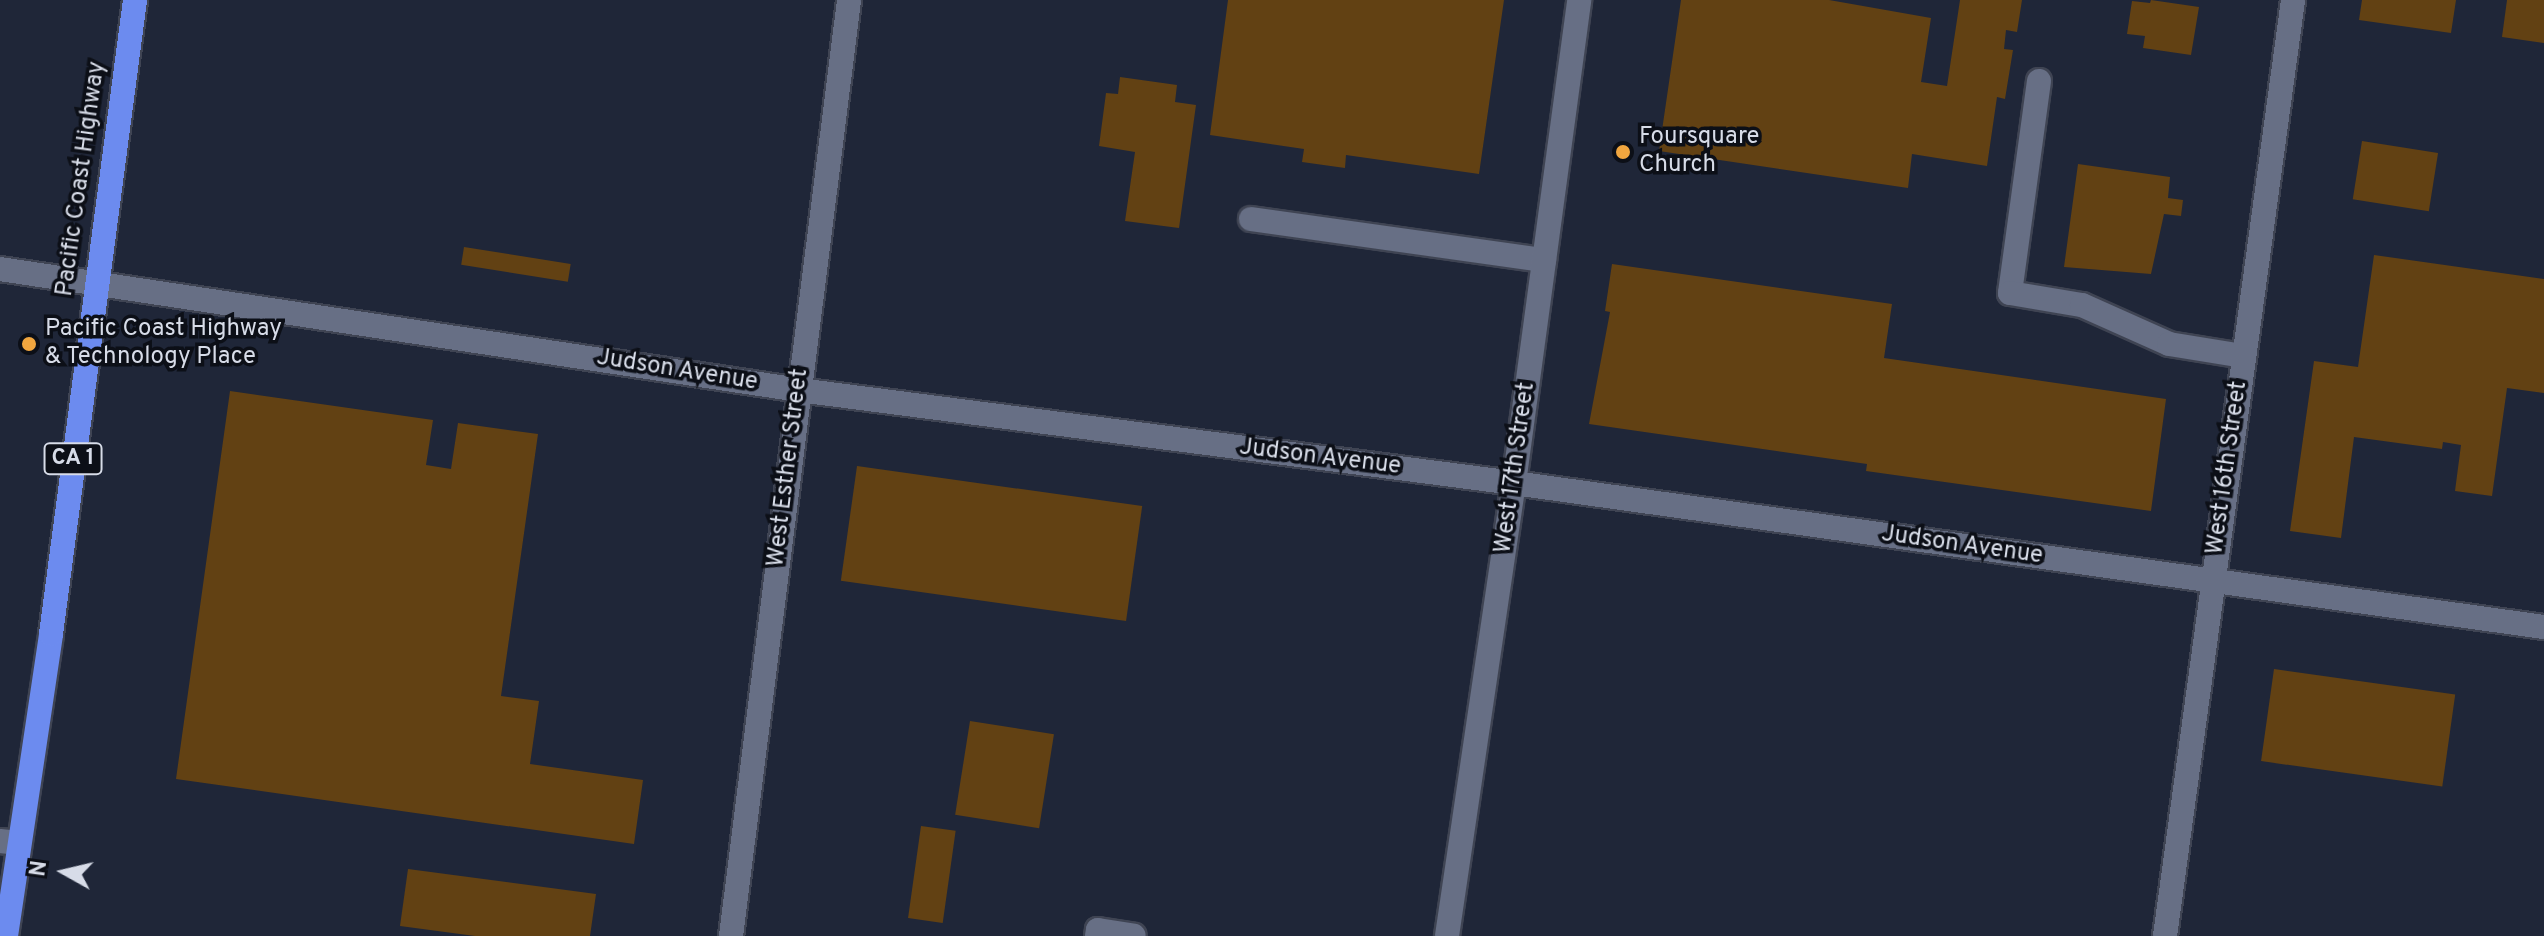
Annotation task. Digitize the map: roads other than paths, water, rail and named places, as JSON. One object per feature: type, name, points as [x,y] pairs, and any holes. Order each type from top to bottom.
[{"type":"highway","name":"Pacific Coast Highway","points":[[6,936],[10,842],[51,634],[135,0]]},
{"type":"street","name":"West Esther Street","points":[[731,936],[849,0]]},
{"type":"street","name":"West 17th Street","points":[[1447,936],[1514,483],[1579,0]]},
{"type":"street","name":"West 16th Street","points":[[2165,936],[2293,0]]},
{"type":"street","points":[[2039,81],[2010,293],[2082,305],[2169,344],[2243,356]]},
{"type":"street","points":[[1251,219],[1460,252],[1544,260]]},
{"type":"street","name":"Judson Avenue","points":[[0,269],[799,390],[1514,483],[2544,627]]},
{"type":"street","points":[[1097,936],[1098,930],[1134,936]]},
{"type":"place","name":"Foursquare Church","points":[[1623,152]]},
{"type":"place","name":"Pacific Coast Highway & Technology Place","points":[[29,344]]}]
